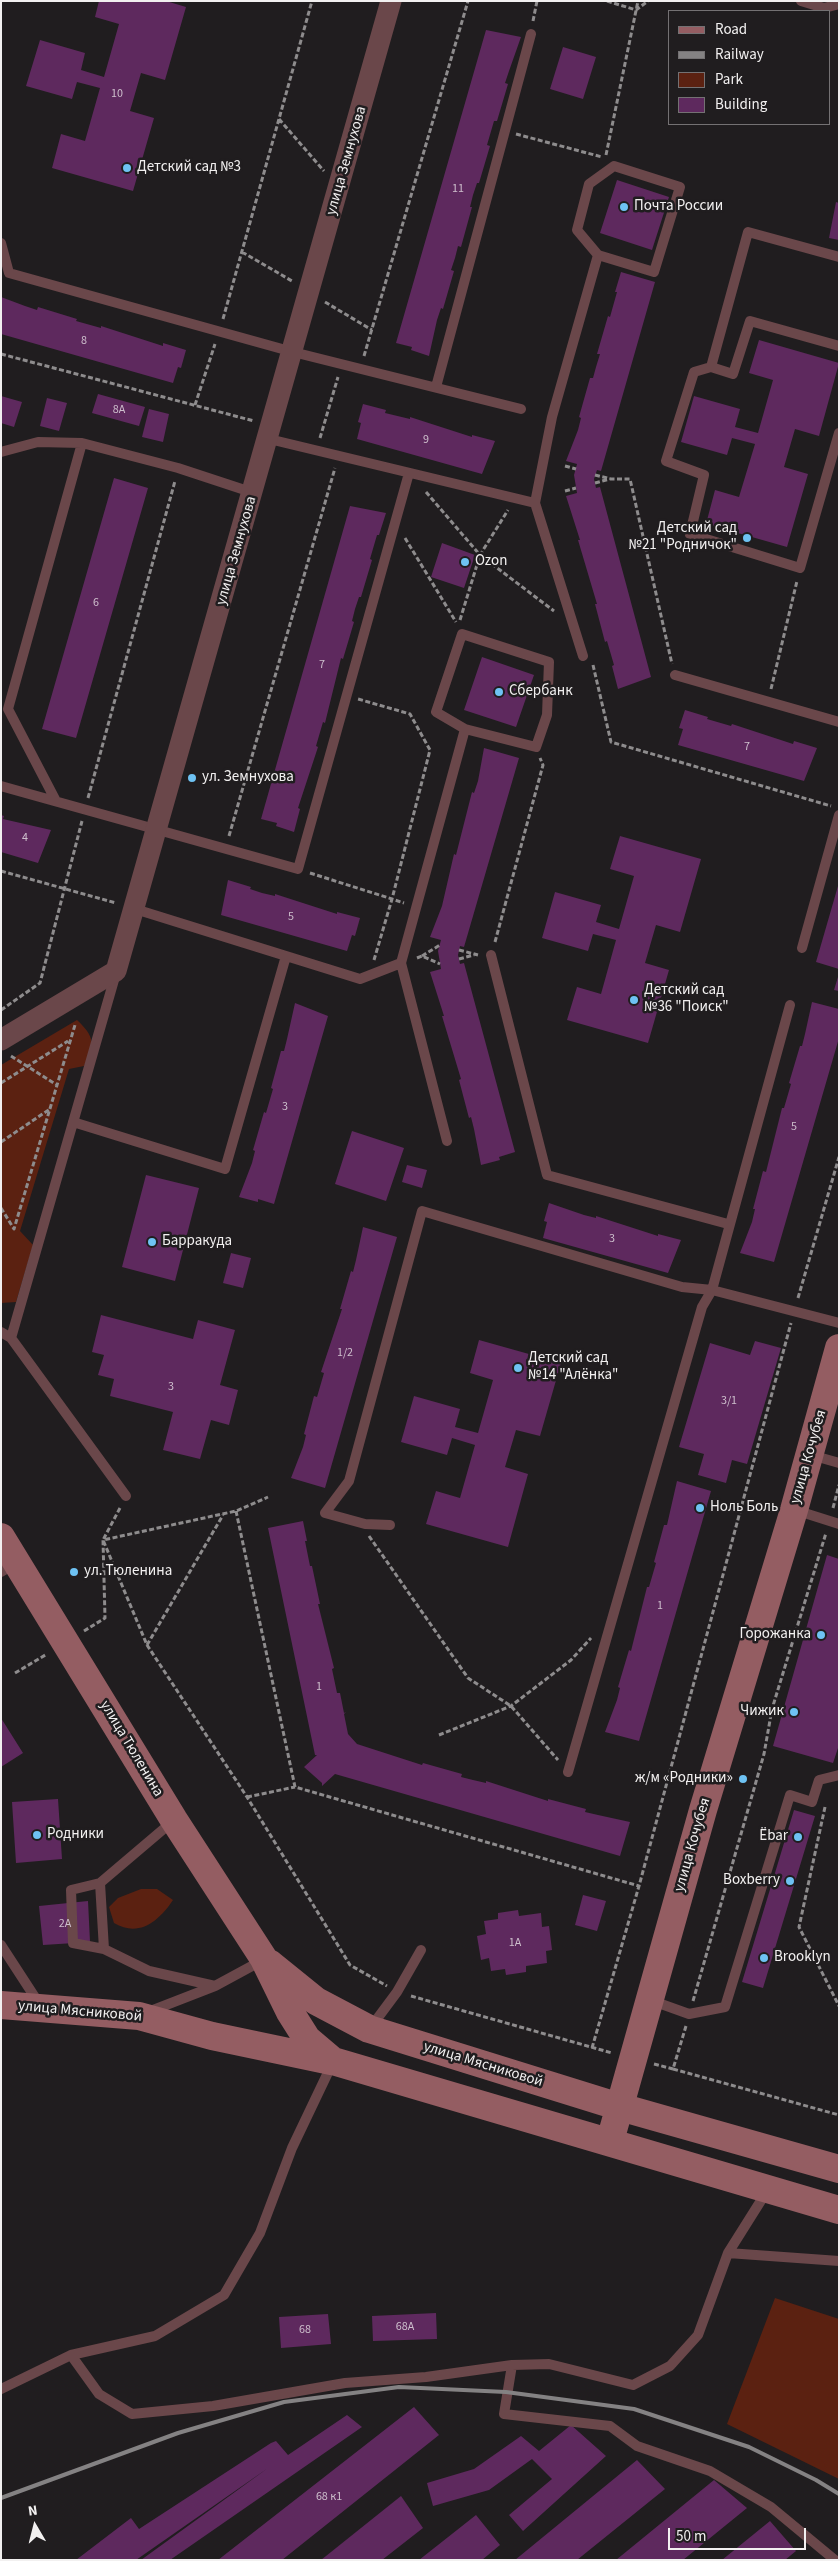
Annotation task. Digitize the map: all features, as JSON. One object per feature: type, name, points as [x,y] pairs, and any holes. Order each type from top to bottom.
[{"type":"street","name":"улица Земнухова","points":[[116,971],[136,909],[294,352],[391,1]]},
{"type":"street","points":[[5,1047],[116,971]]},
{"type":"street","name":"улица Кочубея","points":[[610,2141],[703,1810],[837,1363]]},
{"type":"street","name":"улица Тюленина","points":[[1,1537],[9,1567],[264,1960]]},
{"type":"street","name":"улица Мясниковой","points":[[264,1960],[316,2001],[369,2029],[620,2107],[839,2169]]},
{"type":"street","name":"улица Мясниковой","points":[[264,1960],[290,2012],[307,2039],[333,2061]]},
{"type":"street","name":"улица Мясниковой","points":[[1,2005],[139,2016],[212,2036],[333,2061],[610,2141],[839,2210]]},
{"type":"lane","points":[[801,1],[824,8],[839,4]]},
{"type":"lane","points":[[436,388],[531,34]]},
{"type":"lane","points":[[614,166],[680,186],[654,272],[598,255],[577,230],[589,184],[614,166]]},
{"type":"lane","points":[[711,368],[748,232],[839,257]]},
{"type":"lane","points":[[1,243],[9,272],[294,352],[521,409]]},
{"type":"lane","points":[[583,656],[535,503],[552,417],[598,255]]},
{"type":"lane","points":[[839,346],[750,322],[733,374],[711,368],[694,372],[666,461],[704,475],[690,534],[800,568],[839,433]]},
{"type":"lane","points":[[270,433],[317,451],[535,503]]},
{"type":"lane","points":[[1,452],[38,442],[82,443],[178,468],[254,493]]},
{"type":"lane","points":[[56,801],[8,709],[82,443]]},
{"type":"lane","points":[[1,786],[298,870],[409,473]]},
{"type":"lane","points":[[462,634],[549,662],[547,715],[536,747],[465,729],[436,712],[462,634]]},
{"type":"lane","points":[[675,675],[839,722]]},
{"type":"lane","points":[[447,1141],[401,963],[465,729]]},
{"type":"lane","points":[[802,948],[839,816]]},
{"type":"lane","points":[[136,909],[360,979],[401,963]]},
{"type":"lane","points":[[491,954],[547,1175],[728,1224]]},
{"type":"lane","points":[[73,1122],[225,1169],[286,956]]},
{"type":"lane","points":[[11,1338],[116,971]]},
{"type":"lane","points":[[568,1772],[702,1307],[712,1290],[728,1224],[790,1005]]},
{"type":"lane","points":[[390,1525],[364,1524],[326,1513],[349,1481],[422,1211],[490,1235],[682,1287],[712,1290],[839,1323]]},
{"type":"lane","points":[[1,1332],[11,1338],[126,1496]]},
{"type":"lane","points":[[810,1455],[839,1463]]},
{"type":"lane","points":[[794,1510],[834,1523]]},
{"type":"lane","points":[[649,2000],[689,2014],[725,2007],[790,1795],[812,1802],[818,1780],[839,1774]]},
{"type":"lane","points":[[174,1820],[100,1883],[71,1890],[73,1943],[104,1950],[149,1971],[214,1986]]},
{"type":"lane","points":[[100,1883],[104,1950]]},
{"type":"lane","points":[[1,1945],[42,2007]]},
{"type":"lane","points":[[369,2029],[397,1992],[421,1950]]},
{"type":"lane","points":[[139,2016],[214,1986],[264,1960]]},
{"type":"lane","points":[[1,2389],[71,2354],[155,2336],[224,2295],[260,2233],[292,2148],[333,2061]]},
{"type":"lane","points":[[71,2354],[99,2394],[132,2414],[213,2406],[345,2383],[426,2377],[512,2365],[549,2364],[632,2385],[670,2366],[698,2335],[728,2253],[768,2189]]},
{"type":"lane","points":[[728,2253],[839,2261]]},
{"type":"lane","points":[[512,2365],[504,2414],[610,2426],[637,2446],[710,2471],[771,2506],[835,2560]]},
{"type":"path","points":[[195,405],[220,330],[312,1]]},
{"type":"path","points":[[360,368],[468,1]]},
{"type":"path","points":[[531,34],[538,1]]},
{"type":"path","points":[[607,1],[636,10]]},
{"type":"path","points":[[606,158],[638,1]]},
{"type":"path","points":[[636,10],[648,1]]},
{"type":"path","points":[[279,118],[325,172]]},
{"type":"path","points":[[505,130],[583,152]]},
{"type":"path","points":[[294,282],[296,273]]},
{"type":"path","points":[[1,354],[195,405],[270,433]]},
{"type":"path","points":[[317,451],[341,364]]},
{"type":"path","points":[[226,849],[339,456]]},
{"type":"path","points":[[565,466],[576,469]]},
{"type":"path","points":[[1,1010],[40,983],[85,809],[178,468]]},
{"type":"path","points":[[409,473],[480,555],[574,626]]},
{"type":"path","points":[[595,475],[611,479],[630,479],[675,675]]},
{"type":"path","points":[[595,483],[611,479]]},
{"type":"path","points":[[565,491],[576,488]]},
{"type":"path","points":[[395,522],[458,626],[480,555],[516,498]]},
{"type":"path","points":[[768,701],[800,568]]},
{"type":"path","points":[[583,656],[592,663],[611,742],[839,808]]},
{"type":"path","points":[[346,695],[410,714],[430,750],[392,899],[370,975]]},
{"type":"path","points":[[459,959],[491,954],[543,765],[536,747]]},
{"type":"path","points":[[1,870],[136,909]]},
{"type":"path","points":[[298,870],[392,899]]},
{"type":"path","points":[[401,963],[422,956],[440,945]]},
{"type":"path","points":[[459,950],[475,955]]},
{"type":"path","points":[[422,956],[440,964]]},
{"type":"path","points":[[1,1208],[14,1229],[75,1025]]},
{"type":"path","points":[[1,1083],[69,1041]]},
{"type":"path","points":[[5,1047],[28,1067],[57,1085]]},
{"type":"path","points":[[1,1142],[50,1109]]},
{"type":"path","points":[[103,1540],[147,1645],[247,1797],[350,1965],[397,1992],[592,2048],[639,1886],[794,1310],[839,1157]]},
{"type":"path","points":[[839,1485],[834,1523],[772,1709],[764,1754],[673,2069],[839,2115]]},
{"type":"path","points":[[105,1618],[103,1540],[126,1496]]},
{"type":"path","points":[[103,1540],[236,1511],[268,1497]]},
{"type":"path","points":[[236,1511],[295,1788]]},
{"type":"path","points":[[147,1645],[223,1514]]},
{"type":"path","points":[[364,1524],[370,1541],[468,1678],[511,1706],[568,1772]]},
{"type":"path","points":[[439,1735],[511,1706],[571,1660],[615,1612]]},
{"type":"path","points":[[247,1797],[295,1788],[639,1886]]},
{"type":"path","points":[[812,1802],[826,1808],[799,1927],[839,2006]]},
{"type":"green space","points":[[77,1020],[90,1036],[90,1052],[84,1066],[69,1069],[20,1231],[33,1245],[16,1302],[1,1303],[1,1065]]},
{"type":"green space","points":[[141,1889],[157,1889],[173,1900],[161,1915],[148,1925],[132,1929],[114,1923],[109,1907],[118,1898]]},
{"type":"green space","points":[[775,2298],[839,2319],[839,2479],[727,2424]]},
{"type":"building","points":[[99,1],[166,1],[186,7],[165,80],[141,73],[130,111],[154,118],[133,191],[52,168],[61,134],[85,141],[100,88],[77,82],[72,99],[26,86],[40,40],[85,53],[81,70],[104,77],[119,24],[95,17]]},
{"type":"building","points":[[486,30],[521,37],[505,83],[508,84],[497,121],[494,121],[487,145],[490,146],[479,183],[477,183],[473,195],[470,207],[472,207],[461,247],[458,246],[451,270],[454,271],[443,309],[441,308],[437,320],[429,356],[411,350],[412,347],[396,343]]},
{"type":"building","points":[[563,47],[596,57],[583,99],[550,89]]},
{"type":"building","points":[[617,180],[669,197],[652,250],[600,233]]},
{"type":"building","points":[[836,202],[839,203],[839,240],[829,238]]},
{"type":"building","points":[[621,272],[655,282],[601,471],[597,470],[594,479],[596,488],[600,487],[651,677],[618,689],[612,666],[614,665],[607,641],[605,642],[595,604],[597,604],[578,540],[580,540],[566,496],[577,493],[574,475],[577,464],[566,461],[578,430],[581,418],[579,417],[590,378],[593,378],[600,354],[597,354],[608,316],[610,317]]},
{"type":"building","points":[[1,297],[37,310],[38,307],[77,319],[76,321],[101,328],[101,326],[163,346],[163,343],[186,350],[181,368],[178,367],[173,383],[1,334]]},
{"type":"building","points":[[759,340],[839,363],[819,436],[795,429],[784,467],[808,474],[787,547],[706,524],[715,490],[739,497],[755,444],[732,438],[727,455],[681,442],[694,396],[740,409],[735,427],[758,433],[773,380],[749,373]]},
{"type":"building","points":[[98,394],[145,407],[139,426],[92,413]]},
{"type":"building","points":[[1,396],[22,402],[14,427],[1,423]]},
{"type":"building","points":[[47,398],[67,403],[59,431],[40,426]]},
{"type":"building","points":[[363,404],[386,410],[385,413],[410,419],[410,417],[472,437],[472,435],[495,441],[482,474],[357,439],[361,423],[358,422]]},
{"type":"building","points":[[149,409],[169,414],[163,442],[142,437]]},
{"type":"building","points":[[114,478],[148,488],[76,738],[42,729]]},
{"type":"building","points":[[350,506],[386,513],[379,535],[377,535],[361,597],[359,597],[355,609],[352,621],[354,622],[343,659],[341,658],[325,723],[323,722],[316,746],[318,747],[298,808],[300,809],[294,832],[276,826],[277,823],[261,819]]},
{"type":"building","points":[[442,543],[475,555],[464,588],[431,577]]},
{"type":"building","name":"Сбербанк","points":[[482,657],[534,675],[516,727],[464,710]]},
{"type":"building","points":[[685,710],[708,717],[707,719],[731,726],[732,724],[793,744],[794,741],[817,748],[804,781],[678,745],[683,729],[679,728]]},
{"type":"building","points":[[484,748],[519,758],[464,947],[460,946],[458,955],[460,964],[464,963],[515,1152],[499,1157],[500,1160],[481,1165],[471,1117],[469,1118],[459,1080],[461,1079],[430,972],[441,969],[438,951],[441,940],[430,937],[442,906],[454,854],[456,855],[472,792],[474,793],[478,781]]},
{"type":"building","points":[[1,815],[4,816],[3,819],[51,830],[38,863],[1,852]]},
{"type":"building","points":[[620,836],[701,859],[680,932],[656,925],[645,963],[669,970],[648,1043],[567,1020],[577,987],[601,994],[616,940],[593,934],[588,951],[542,938],[555,892],[601,905],[596,922],[619,929],[634,876],[610,869]]},
{"type":"building","points":[[228,880],[251,887],[250,889],[262,893],[275,896],[275,894],[337,914],[337,912],[360,918],[355,936],[352,935],[347,951],[221,915]]},
{"type":"building","points":[[839,886],[839,969],[816,962]]},
{"type":"building","points":[[839,977],[839,991],[834,990]]},
{"type":"building","points":[[812,1002],[839,1009],[839,1038],[774,1262],[740,1253],[752,1222],[755,1209],[753,1209],[763,1171],[766,1172],[782,1108],[784,1108],[791,1084],[789,1083],[800,1046],[802,1046]]},
{"type":"building","points":[[295,1003],[328,1016],[274,1204],[258,1199],[258,1202],[239,1197],[252,1163],[255,1151],[253,1150],[273,1089],[271,1088],[281,1051],[284,1051]]},
{"type":"building","points":[[352,1131],[404,1148],[386,1201],[335,1184]]},
{"type":"building","points":[[407,1165],[427,1170],[422,1188],[402,1182]]},
{"type":"building","points":[[146,1175],[199,1188],[175,1281],[122,1267]]},
{"type":"building","points":[[549,1203],[658,1236],[658,1234],[681,1240],[668,1273],[543,1238],[547,1222],[544,1221]]},
{"type":"building","points":[[363,1227],[397,1237],[325,1488],[291,1478],[303,1447],[306,1435],[304,1434],[314,1396],[317,1397],[324,1373],[321,1372],[342,1309],[340,1309],[351,1271],[353,1272]]},
{"type":"building","points":[[231,1253],[251,1258],[243,1288],[223,1283]]},
{"type":"building","points":[[101,1315],[193,1339],[198,1320],[235,1330],[220,1385],[238,1390],[229,1425],[211,1420],[200,1459],[163,1450],[173,1412],[110,1396],[114,1379],[98,1375],[104,1355],[92,1352]]},
{"type":"building","points":[[479,1340],[561,1363],[540,1436],[516,1430],[505,1467],[528,1474],[508,1547],[426,1524],[436,1491],[460,1498],[475,1445],[452,1438],[447,1455],[401,1442],[414,1396],[460,1409],[455,1427],[478,1433],[493,1380],[470,1373]]},
{"type":"building","points":[[755,1341],[781,1348],[747,1464],[732,1460],[726,1483],[698,1475],[704,1454],[679,1447],[710,1343],[750,1355]]},
{"type":"building","points":[[677,1481],[711,1491],[639,1741],[605,1732],[617,1700],[620,1688],[618,1687],[629,1650],[631,1651],[647,1587],[649,1587],[656,1563],[654,1562],[664,1525],[667,1525]]},
{"type":"building","points":[[303,1521],[307,1541],[305,1541],[334,1668],[332,1669],[337,1693],[340,1693],[344,1713],[346,1712],[344,1714],[348,1734],[357,1744],[422,1765],[423,1763],[462,1774],[461,1777],[486,1783],[486,1781],[548,1801],[548,1799],[586,1809],[585,1812],[630,1822],[620,1856],[335,1774],[322,1786],[322,1783],[304,1767],[317,1755],[315,1755],[268,1528]]},
{"type":"building","name":"Горожанка","points":[[827,1555],[839,1559],[839,1745],[833,1763],[773,1746]]},
{"type":"building","points":[[1,1718],[23,1753],[1,1767]]},
{"type":"building","name":"Родники","points":[[58,1799],[62,1859],[16,1863],[12,1802]]},
{"type":"building","points":[[794,1810],[815,1816],[763,1988],[742,1982]]},
{"type":"building","points":[[583,1895],[606,1901],[597,1931],[575,1925]]},
{"type":"building","points":[[88,1901],[90,1942],[43,1945],[39,1906]]},
{"type":"building","points":[[518,1910],[519,1916],[541,1913],[542,1927],[549,1926],[552,1950],[546,1951],[547,1963],[526,1966],[526,1972],[506,1975],[505,1969],[491,1971],[489,1958],[481,1960],[477,1936],[486,1934],[484,1921],[498,1919],[498,1913]]},
{"type":"building","points":[[436,2313],[437,2339],[373,2341],[372,2316]]},
{"type":"building","points":[[328,2314],[331,2344],[281,2348],[279,2317]]},
{"type":"building","points":[[414,2407],[439,2435],[282,2560],[218,2560]]},
{"type":"building","points":[[347,2415],[362,2427],[170,2560],[141,2560],[268,2468],[136,2560],[76,2560],[131,2518],[139,2529],[271,2443],[276,2441],[288,2455]]},
{"type":"building","points":[[571,2425],[606,2456],[523,2531],[509,2515],[552,2479],[532,2459],[489,2490],[433,2506],[427,2483],[474,2469],[521,2436],[539,2451]]},
{"type":"building","points":[[637,2460],[665,2489],[577,2560],[515,2560]]},
{"type":"building","points":[[714,2480],[747,2508],[683,2560],[616,2560]]},
{"type":"building","points":[[401,2496],[423,2528],[382,2560],[321,2560]]},
{"type":"building","points":[[476,2515],[500,2545],[482,2560],[419,2560]]},
{"type":"building","points":[[770,2521],[796,2551],[785,2560],[722,2560]]},
{"type":"railway","points":[[1,2498],[178,2433],[284,2402],[399,2387],[506,2392],[634,2409],[749,2447],[816,2480],[839,2494]]},
{"type":"place","name":"Детский сад №3","points":[[127,168]]},
{"type":"place","name":"Почта России","points":[[624,207]]},
{"type":"place","name":"Детский сад №21 \"Родничок\"","points":[[747,538]]},
{"type":"place","name":"Ozon","points":[[465,562]]},
{"type":"place","name":"Сбербанк","points":[[499,692]]},
{"type":"place","name":"ул. Земнухова","points":[[192,778]]},
{"type":"place","name":"Детский сад №36 \"Поиск\"","points":[[634,1000]]},
{"type":"place","name":"Барракуда","points":[[152,1242]]},
{"type":"place","name":"Детский сад №14 \"Алёнка\"","points":[[518,1368]]},
{"type":"place","name":"Ноль Боль","points":[[700,1508]]},
{"type":"place","name":"ул. Тюленина","points":[[74,1572]]},
{"type":"place","name":"Горожанка","points":[[821,1635]]},
{"type":"place","name":"Чижик","points":[[794,1712]]},
{"type":"place","name":"ж/м «Родники»","points":[[743,1779]]},
{"type":"place","name":"Родники","points":[[37,1835]]},
{"type":"place","name":"Ёbar","points":[[798,1837]]},
{"type":"place","name":"Boxberry","points":[[790,1881]]},
{"type":"place","name":"Brooklyn","points":[[764,1958]]}]
